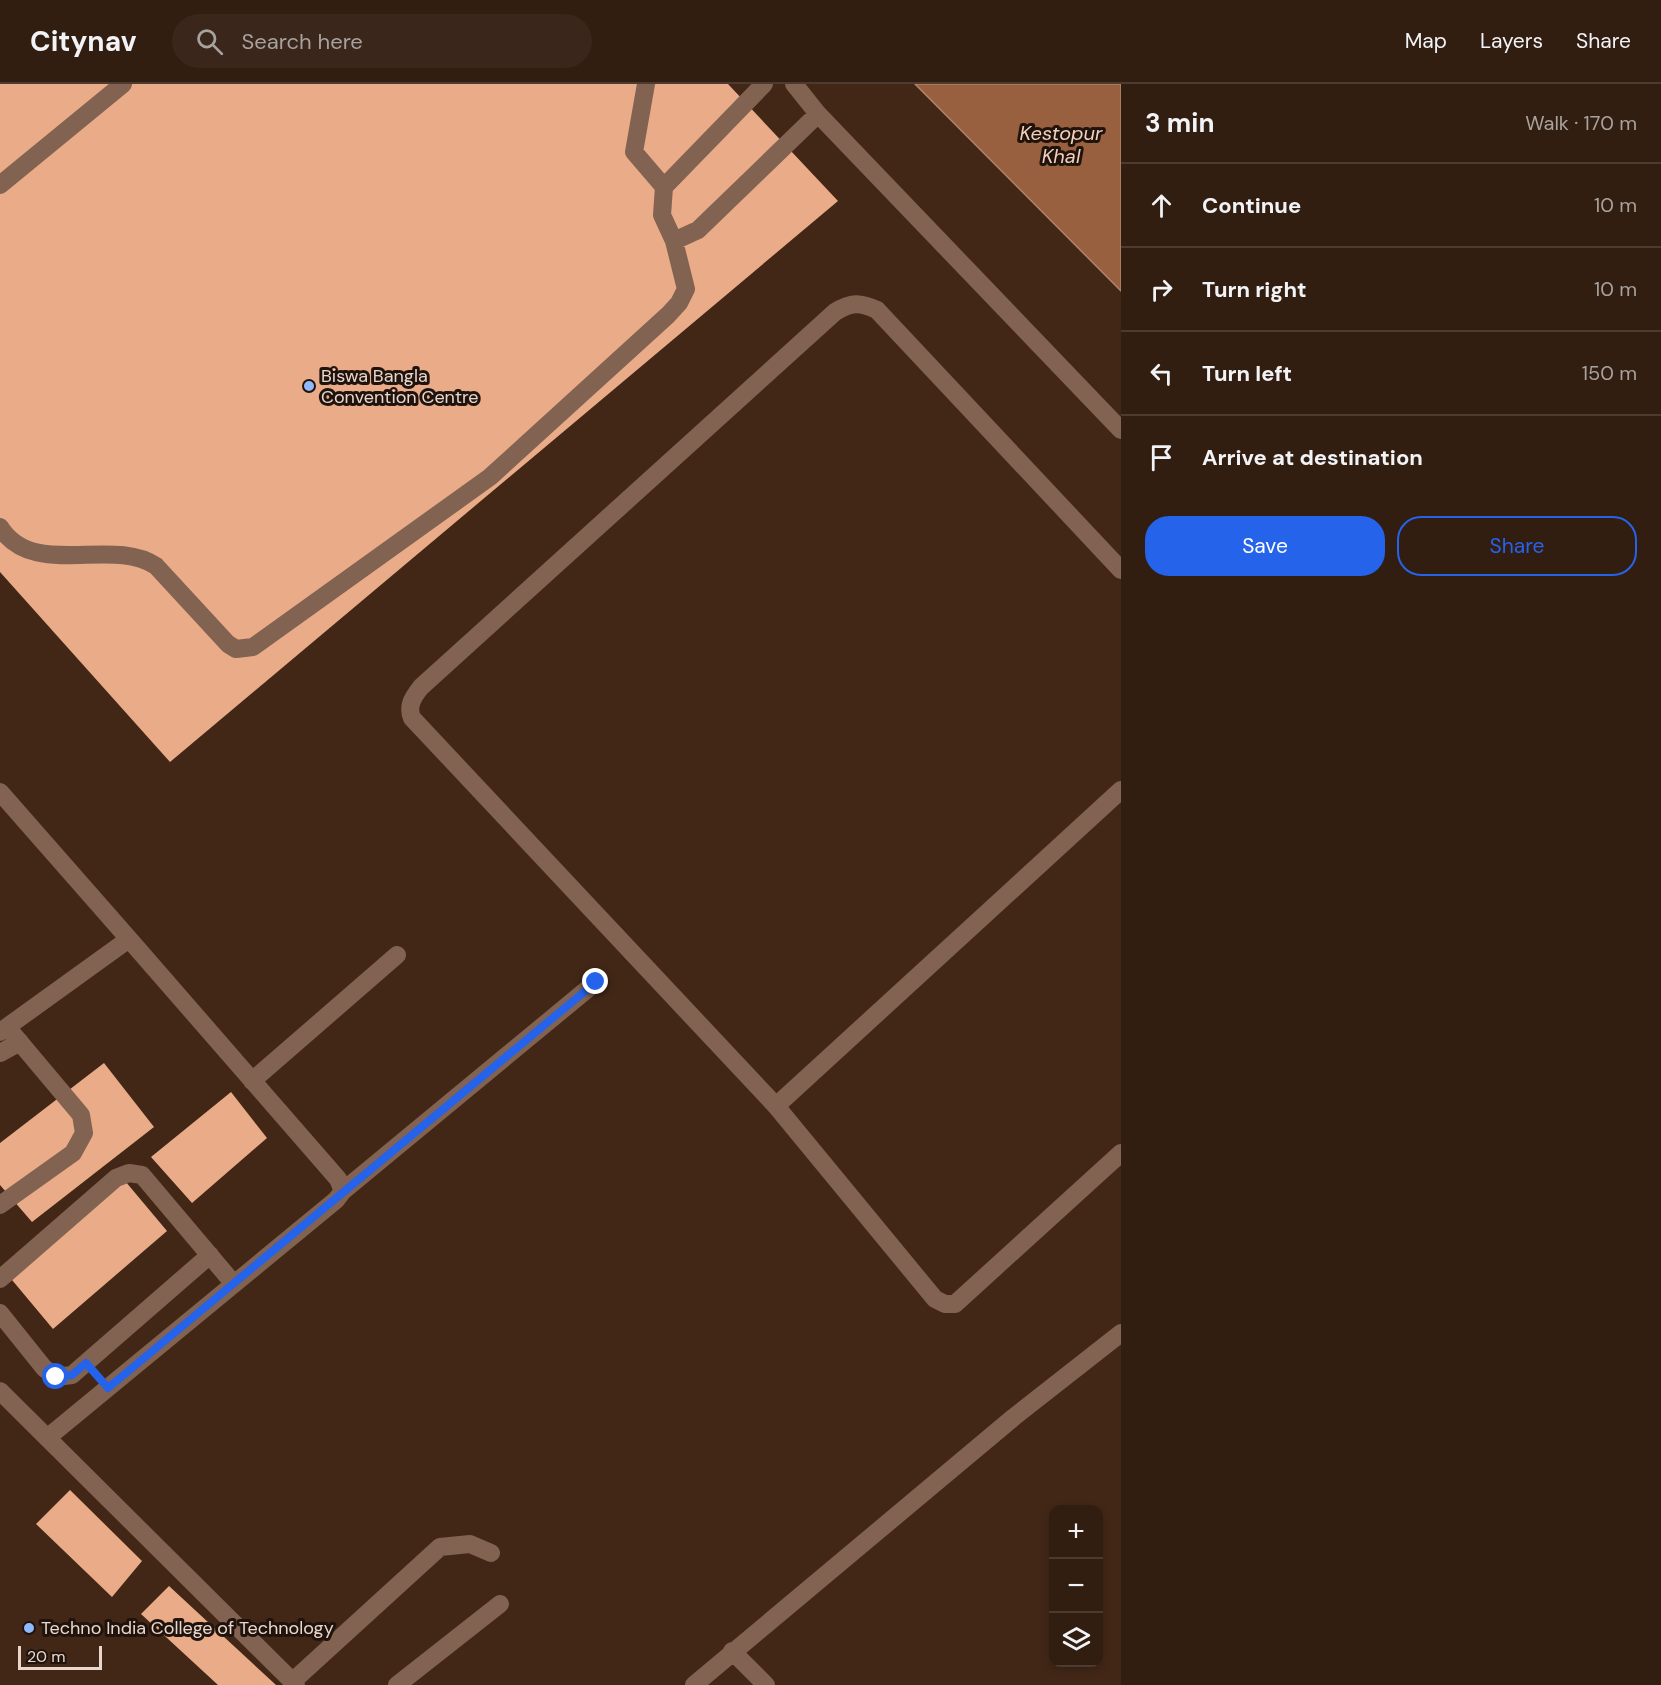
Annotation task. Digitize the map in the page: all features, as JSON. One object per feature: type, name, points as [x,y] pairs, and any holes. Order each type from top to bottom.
[{"type":"street","points":[[0,185],[123,84]]},
{"type":"street","points":[[646,84],[634,152],[664,187]]},
{"type":"street","points":[[0,527],[6,537],[48,555],[128,554],[144,557],[156,566],[228,644],[236,649],[253,647],[490,477],[679,303],[686,289],[675,241],[662,215],[664,187],[764,84]]},
{"type":"street","points":[[794,84],[818,114],[1121,430]]},
{"type":"street","points":[[675,241],[698,230],[818,114]]},
{"type":"street","points":[[1121,570],[877,310],[864,304],[848,304],[835,312],[421,687],[413,698],[409,710],[412,718],[776,1107],[935,1299],[945,1304],[955,1304],[1121,1153]]},
{"type":"street","points":[[776,1107],[1121,790]]},
{"type":"street","points":[[0,792],[338,1179],[343,1191]]},
{"type":"street","points":[[0,1205],[73,1153],[84,1133],[81,1115],[20,1042],[3,1029],[129,939]]},
{"type":"street","points":[[252,1081],[397,955]]},
{"type":"street","points":[[47,1438],[596,982]]},
{"type":"street","points":[[0,1053],[20,1042]]},
{"type":"street","points":[[0,1279],[116,1178],[129,1173],[142,1175],[234,1284]]},
{"type":"street","points":[[0,1313],[44,1368],[56,1377],[72,1375],[210,1256]]},
{"type":"street","points":[[694,1685],[1014,1417],[1121,1335]]},
{"type":"street","points":[[86,1363],[108,1388]]},
{"type":"street","points":[[0,1391],[294,1683],[440,1547],[470,1544],[492,1553]]},
{"type":"street","points":[[397,1685],[500,1604]]},
{"type":"street","points":[[732,1651],[766,1685]]},
{"type":"water","name":"Kestopur Khal","points":[[915,84],[1121,84],[1121,291]]},
{"type":"building","name":"Biswa Bangla Convention Centre","points":[[0,84],[728,84],[838,201],[170,762],[0,572]]},
{"type":"building","points":[[104,1063],[154,1127],[32,1222],[0,1185],[0,1143]]},
{"type":"building","points":[[231,1092],[267,1138],[192,1203],[151,1157]]},
{"type":"building","points":[[115,1169],[167,1231],[53,1329],[2,1268]]},
{"type":"building","points":[[70,1490],[142,1561],[112,1597],[36,1524]]},
{"type":"building","points":[[169,1586],[276,1685],[218,1685],[141,1614]]},
{"type":"place","name":"Biswa Bangla Convention Centre","points":[[309,386]]},
{"type":"place","name":"Techno India College of Technology","points":[[29,1628]]},
{"type":"route","points":[[56,1377],[72,1375],[86,1363],[108,1388],[596,982]]}]
